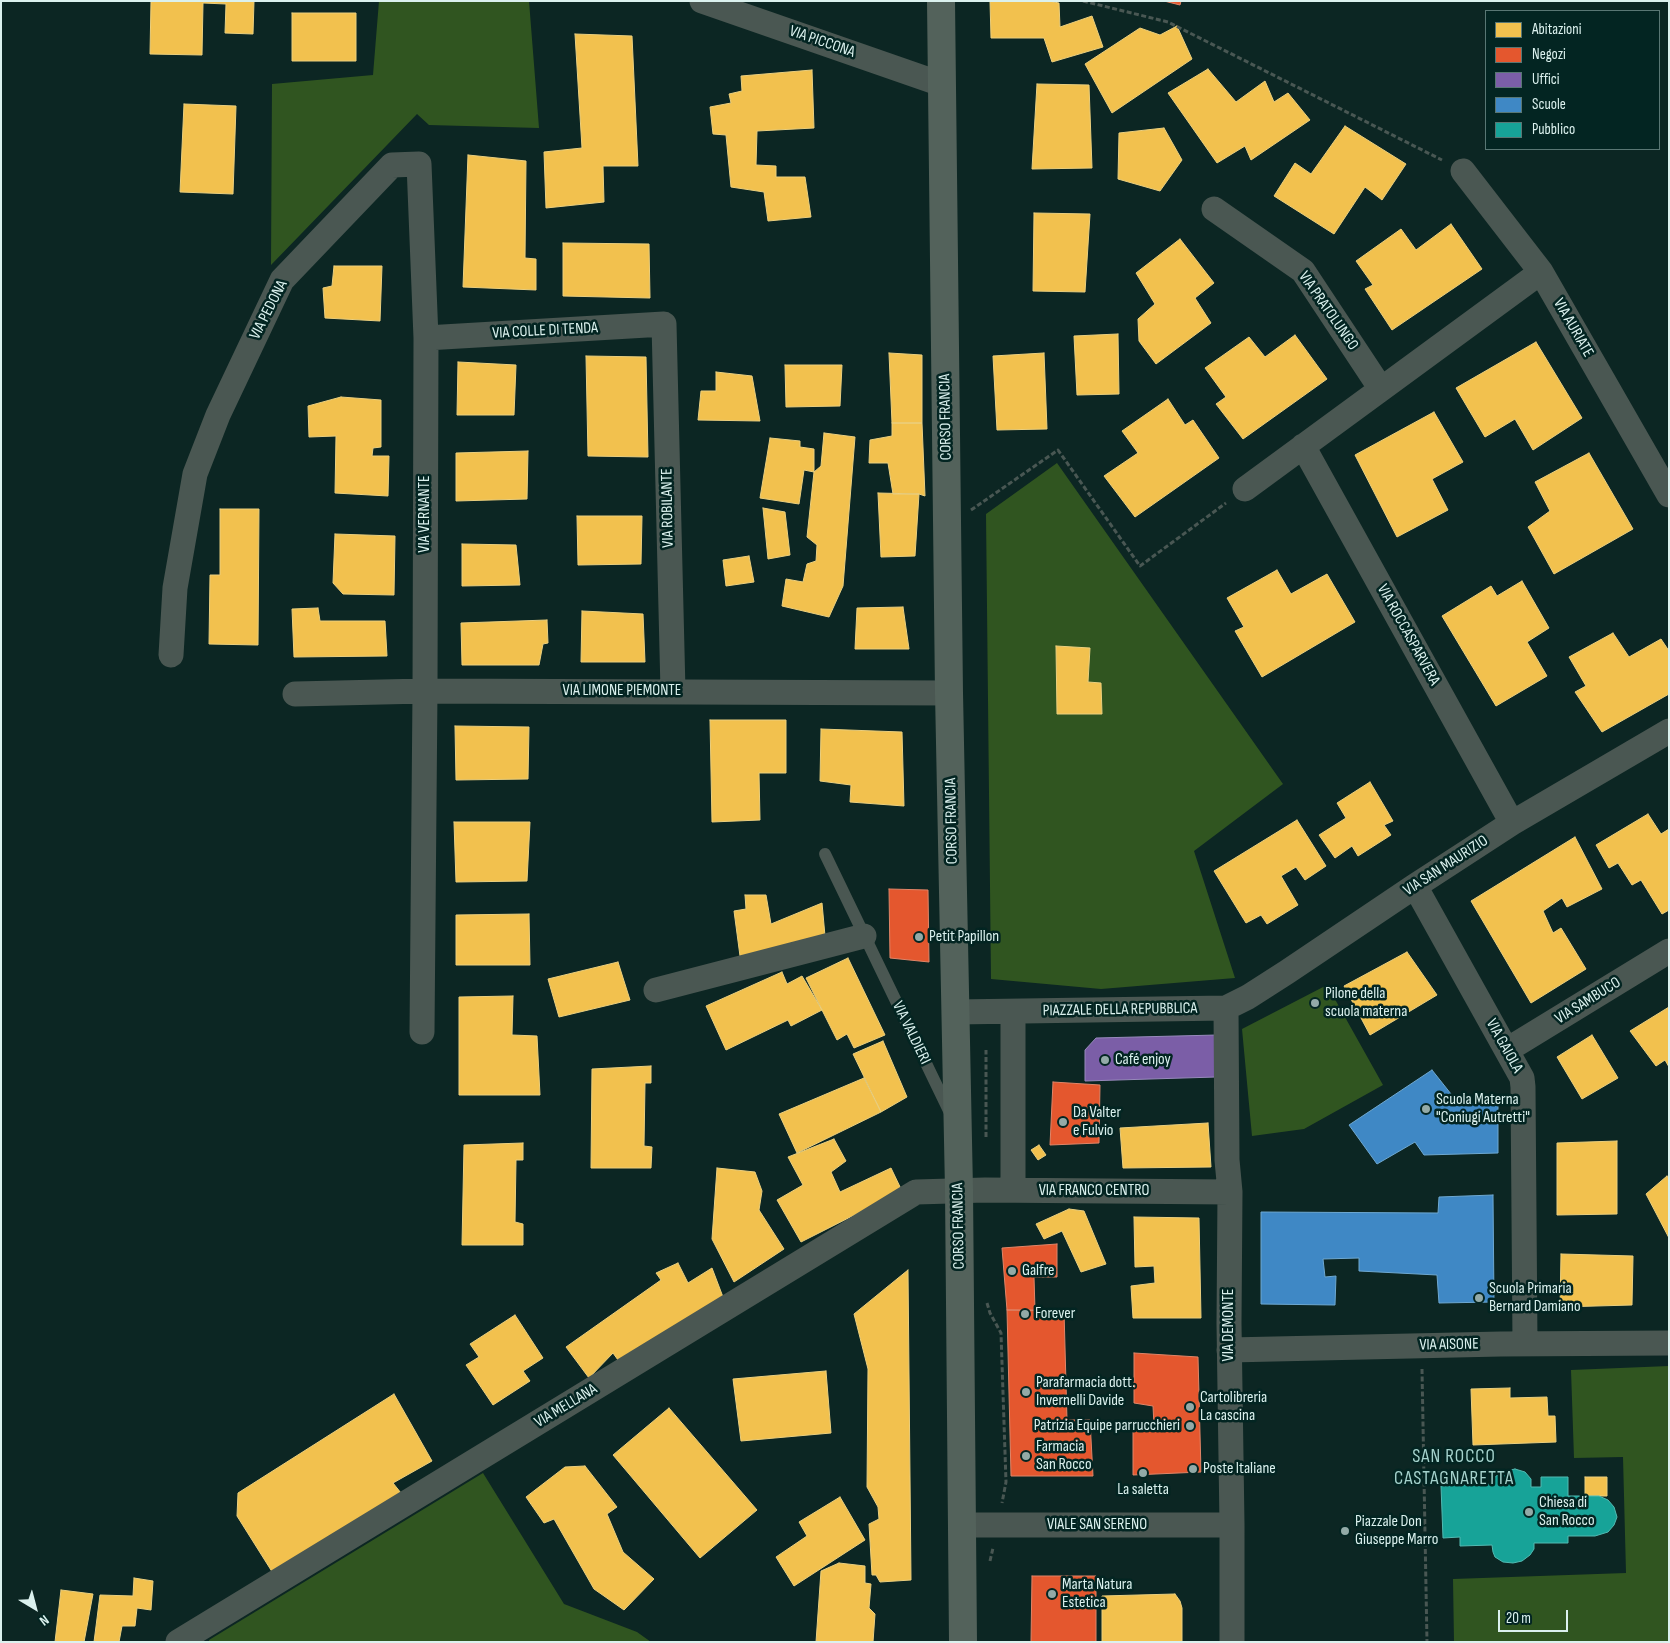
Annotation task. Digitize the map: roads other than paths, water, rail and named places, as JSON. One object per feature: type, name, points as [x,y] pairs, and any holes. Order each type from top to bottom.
[{"type":"main road","name":"CORSO FRANCIA","points":[[940,1],[949,693],[959,1190],[963,1642]]},
{"type":"street","name":"VIA PICCONA","points":[[702,1],[941,84]]},
{"type":"street","name":"VIA PEDONA","points":[[171,655],[175,588],[195,474],[218,415],[282,280],[392,165],[419,164],[426,338]]},
{"type":"street","name":"VIA AURIATE","points":[[1463,171],[1541,272],[1669,495]]},
{"type":"street","name":"VIA PRATOLUNGO","points":[[1214,209],[1304,271],[1381,389]]},
{"type":"street","points":[[1245,489],[1541,272]]},
{"type":"street","name":"VIA COLLE DI TENDA","points":[[426,338],[664,324]]},
{"type":"street","name":"VIA ROBILANTE","points":[[664,324],[673,691]]},
{"type":"street","name":"VIA VERNANTE","points":[[422,1032],[426,338]]},
{"type":"street","name":"VIA ROCCASPARVERA","points":[[1303,446],[1512,823]]},
{"type":"street","name":"VIA LIMONE PIEMONTE","points":[[295,694],[425,691],[949,693]]},
{"type":"street","name":"VIA SAN MAURIZIO","points":[[1226,1008],[1248,998],[1512,823],[1669,731]]},
{"type":"street","name":"VIA GAIOLA","points":[[1415,886],[1522,1078],[1525,1344]]},
{"type":"street","points":[[656,990],[864,936]]},
{"type":"street","name":"VIA SAMBUCO","points":[[1507,1050],[1669,951]]},
{"type":"street","name":"PIAZZALE DELLA REPUBBLICA","points":[[956,1012],[1226,1008]]},
{"type":"street","name":"VIA DEMONTE","points":[[1226,1008],[1230,1192],[1229,1350],[1232,1642]]},
{"type":"street","points":[[1013,1012],[1013,1190]]},
{"type":"street","name":"VIA FRANCO CENTRO","points":[[959,1190],[1230,1192]]},
{"type":"street","name":"VIA MELLANA","points":[[178,1642],[916,1192],[959,1190]]},
{"type":"street","name":"VIA AISONE","points":[[1229,1350],[1669,1343]]},
{"type":"street","name":"VIALE SAN SERENO","points":[[962,1526],[1232,1525]]},
{"type":"lane","name":"VIA VALDIERI","points":[[825,854],[958,1130]]},
{"type":"place","name":"Petit Papillon","points":[[919,937]]},
{"type":"place","name":"Pilone della scuola materna","points":[[1315,1003]]},
{"type":"place","name":"Café enjoy","points":[[1105,1060]]},
{"type":"place","name":"Scuola Materna \"Coniugi Autretti\"","points":[[1426,1109]]},
{"type":"place","name":"Da Valter e Fulvio","points":[[1063,1122]]},
{"type":"place","name":"Galfre","points":[[1012,1271]]},
{"type":"place","name":"Scuola Primaria Bernard Damiano","points":[[1479,1298]]},
{"type":"place","name":"Forever","points":[[1025,1314]]},
{"type":"place","name":"Parafarmacia dott. Invernelli Davide","points":[[1026,1392]]},
{"type":"place","name":"Cartolibreria La cascina","points":[[1190,1407]]},
{"type":"place","name":"Patrizia Equipe parrucchieri","points":[[1190,1426]]},
{"type":"place","name":"Farmacia San Rocco","points":[[1026,1456]]},
{"type":"place","name":"Poste Italiane","points":[[1193,1469]]},
{"type":"place","name":"La saletta","points":[[1143,1473]]},
{"type":"place","name":"Chiesa di San Rocco","points":[[1529,1512]]},
{"type":"place","name":"Piazzale Don Giuseppe Marro","points":[[1345,1531]]},
{"type":"place","name":"Marta Natura Estetica","points":[[1052,1594]]},
{"type":"district","name":"SAN ROCCO CASTAGNARETTA","points":[[1454,1468]]}]
